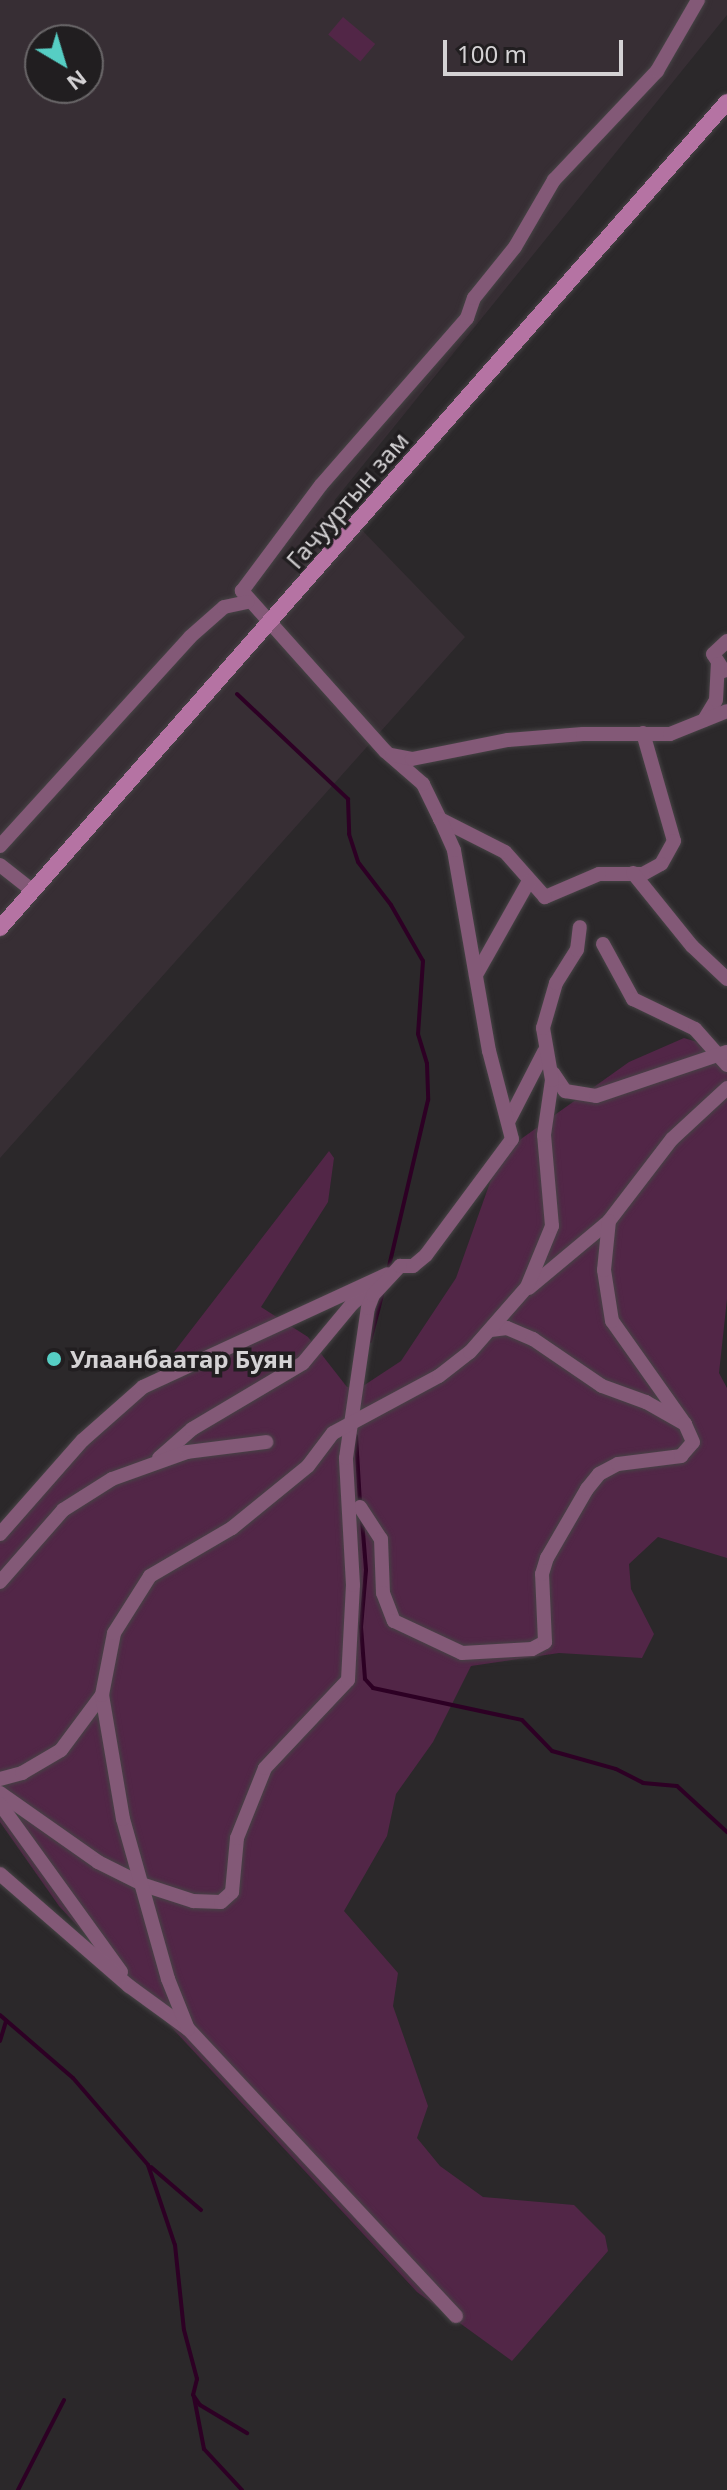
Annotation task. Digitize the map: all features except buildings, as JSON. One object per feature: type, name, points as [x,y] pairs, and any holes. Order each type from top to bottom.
[{"type":"main road","name":"Гачууртын зам","points":[[0,928],[727,102]]},
{"type":"street","points":[[0,1534],[93,1431],[151,1382],[230,1343],[287,1324],[395,1269],[413,1266],[442,1235],[512,1139],[476,975],[454,850],[423,784],[385,751],[247,602],[242,591],[250,574],[467,318],[474,298],[515,247],[554,180],[657,71],[698,0]]},
{"type":"street","points":[[0,846],[190,637],[224,607],[247,602]]},
{"type":"street","points":[[703,721],[716,700],[722,669],[713,654],[727,641]]},
{"type":"street","points":[[385,751],[412,759],[508,740],[670,734],[727,711]]},
{"type":"street","points":[[440,819],[505,852],[545,897],[599,874],[643,874],[661,864],[674,841],[643,733]]},
{"type":"street","points":[[0,865],[33,891]]},
{"type":"street","points":[[633,873],[692,946],[727,979]]},
{"type":"street","points":[[476,975],[529,881]]},
{"type":"street","points":[[508,1122],[544,1052],[548,1005],[577,950],[580,927]]},
{"type":"street","points":[[603,944],[633,999],[695,1029],[725,1057]]},
{"type":"street","points":[[544,1052],[550,1069],[565,1091],[596,1096],[725,1057]]},
{"type":"street","points":[[513,1307],[552,1226],[544,1135],[552,1095],[550,1069]]},
{"type":"street","points":[[188,2029],[168,1979],[117,1793],[102,1695],[114,1633],[150,1576],[232,1528],[308,1466],[333,1433],[352,1419],[439,1376],[491,1330],[552,1265],[609,1221],[672,1139],[727,1087]]},
{"type":"street","points":[[360,1507],[381,1539],[383,1593],[394,1621],[462,1653],[532,1649],[545,1642],[542,1574],[547,1558],[587,1489],[599,1474],[618,1464],[681,1456],[693,1442],[685,1424],[612,1321],[604,1270],[609,1221]]},
{"type":"street","points":[[0,1793],[98,1862],[144,1885],[210,1904],[228,1898],[237,1838],[265,1768],[348,1680],[353,1585],[346,1458],[368,1308],[373,1295],[395,1269]]},
{"type":"street","points":[[157,1459],[202,1422],[303,1363],[352,1304],[395,1269]]},
{"type":"street","points":[[491,1330],[507,1328],[533,1339],[602,1386],[646,1402],[685,1424]]},
{"type":"street","points":[[0,1582],[63,1510],[112,1479],[157,1459],[266,1442]]},
{"type":"street","points":[[0,1779],[22,1773],[61,1750],[102,1695]]},
{"type":"street","points":[[0,1804],[129,1986]]},
{"type":"street","points":[[0,1874],[129,1986],[188,2029],[456,2316]]},
{"type":"shaded area","points":[[0,0],[727,0],[727,15],[334,501],[465,637],[0,1158]]},
{"type":"shaded area","points":[[343,17],[375,44],[360,62],[328,35]]},
{"type":"shaded area","points":[[684,1038],[727,1051],[727,1299],[719,1373],[727,1388],[727,1558],[658,1537],[629,1564],[631,1589],[654,1634],[642,1658],[559,1653],[471,1666],[433,1742],[396,1794],[387,1836],[344,1911],[398,1973],[393,2006],[428,2106],[417,2138],[440,2166],[483,2197],[574,2205],[605,2236],[608,2251],[512,2361],[417,2292],[59,1906],[0,1822],[0,1533],[56,1469],[164,1365],[329,1151],[334,1158],[328,1202],[261,1307],[308,1337],[347,1387],[360,1388],[401,1361],[456,1278],[493,1174],[521,1139],[629,1062]]},
{"type":"waterway","points":[[237,694],[348,799],[349,834],[358,862],[391,905],[423,961],[418,1034],[427,1064],[428,1100],[388,1271]]},
{"type":"waterway","points":[[370,1341],[383,1291]]},
{"type":"waterway","points":[[356,1436],[360,1503]]},
{"type":"waterway","points":[[362,1520],[366,1570],[361,1627],[365,1679],[373,1688],[522,1720],[552,1751],[616,1769],[643,1783],[677,1786],[727,1832]]},
{"type":"waterway","points":[[0,2015],[73,2078],[148,2165],[175,2245],[184,2330],[197,2379],[193,2395],[200,2405],[247,2433]]},
{"type":"waterway","points":[[0,2041],[6,2021]]},
{"type":"waterway","points":[[151,2167],[201,2210]]},
{"type":"waterway","points":[[194,2397],[204,2449],[242,2490]]},
{"type":"waterway","points":[[18,2490],[64,2400]]},
{"type":"place","name":"Улаанбаатар Буян","points":[[54,1359]]}]
